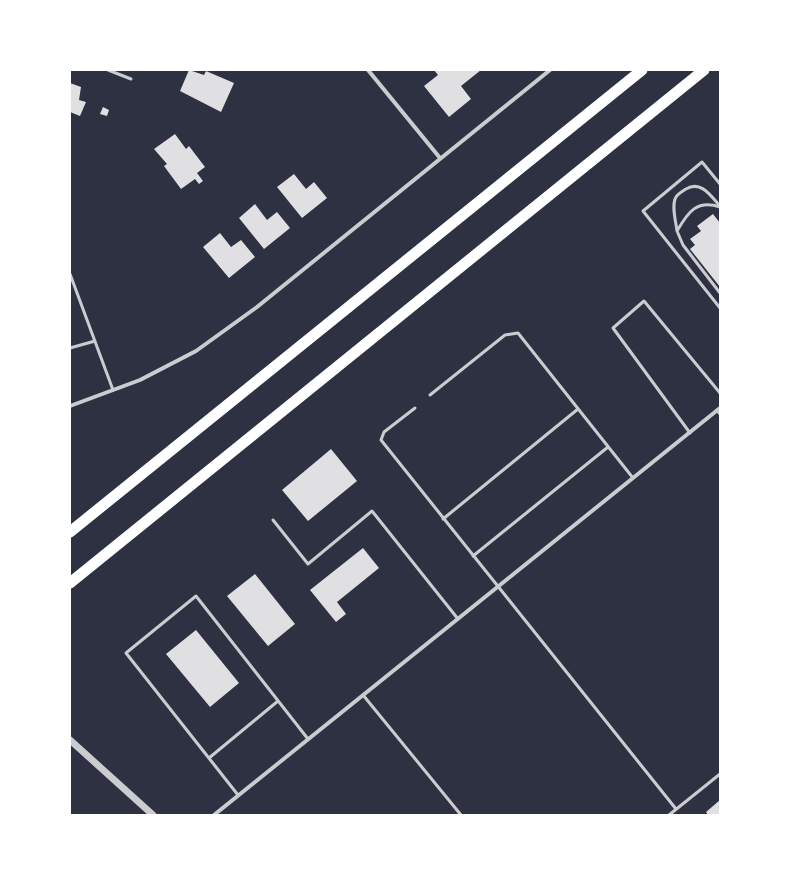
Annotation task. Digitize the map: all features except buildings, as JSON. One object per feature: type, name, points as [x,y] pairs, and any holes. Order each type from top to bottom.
[{"type":"highway","points":[[70,532],[642,70]]},
{"type":"highway","points":[[70,583],[704,70]]},
{"type":"street","points":[[368,70],[440,158]]},
{"type":"street","points":[[70,406],[140,380],[196,351],[257,307],[550,70]]},
{"type":"street","points":[[214,815],[690,432],[719,411]]},
{"type":"street","points":[[70,740],[153,815]]},
{"type":"lane","points":[[108,70],[131,79]]},
{"type":"lane","points":[[720,184],[702,162],[643,211],[720,308]]},
{"type":"lane","points":[[720,207],[709,193],[701,187],[692,185],[676,197],[674,206],[677,231],[683,245],[720,293]]},
{"type":"lane","points":[[677,231],[685,218],[695,207],[709,203],[720,207]]},
{"type":"lane","points":[[70,274],[113,390]]},
{"type":"lane","points":[[690,432],[613,328],[644,301],[720,393]]},
{"type":"lane","points":[[430,396],[505,335],[518,333],[633,478]]},
{"type":"lane","points":[[70,348],[95,341]]},
{"type":"lane","points":[[415,408],[384,432],[381,440],[676,809]]},
{"type":"lane","points":[[443,518],[578,408]]},
{"type":"lane","points":[[473,556],[608,447]]},
{"type":"lane","points":[[273,520],[308,564],[372,511],[458,619]]},
{"type":"lane","points":[[238,795],[126,653],[196,596],[308,740]]},
{"type":"lane","points":[[364,695],[461,815]]},
{"type":"lane","points":[[209,758],[278,701]]},
{"type":"lane","points":[[669,815],[720,774]]}]
